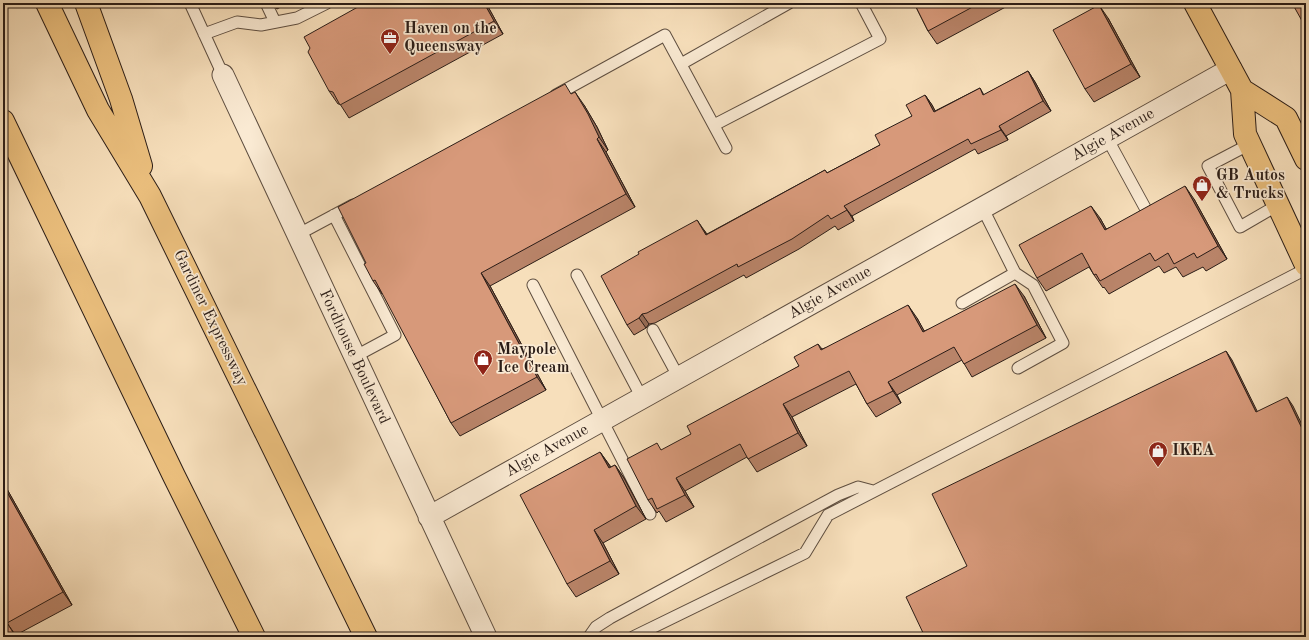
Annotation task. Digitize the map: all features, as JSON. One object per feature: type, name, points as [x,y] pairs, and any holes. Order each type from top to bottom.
[{"type":"main road","name":"Gardiner Expressway","points":[[47,3],[98,110],[150,196],[366,637]]},
{"type":"main road","points":[[86,3],[121,99],[150,196]]},
{"type":"main road","points":[[1195,3],[1242,90],[1244,134],[1306,266]]},
{"type":"main road","points":[[1242,90],[1286,118],[1306,159]]},
{"type":"main road","points":[[3,121],[170,469],[254,637]]},
{"type":"street","name":"Algie Avenue","points":[[429,517],[982,207],[1231,70]]},
{"type":"street","name":"Fordhouse Boulevard","points":[[223,75],[486,637]]},
{"type":"lane","points":[[190,3],[223,75]]},
{"type":"lane","points":[[266,3],[276,22]]},
{"type":"lane","points":[[204,34],[237,22],[261,25],[297,18],[327,3]]},
{"type":"lane","points":[[681,64],[789,3]]},
{"type":"lane","points":[[714,125],[880,39],[861,3]]},
{"type":"lane","points":[[548,99],[665,35],[726,148]]},
{"type":"lane","points":[[1107,138],[1149,215]]},
{"type":"lane","points":[[1250,144],[1208,166],[1240,227],[1278,205]]},
{"type":"lane","points":[[297,235],[362,200]]},
{"type":"lane","points":[[982,207],[1015,273],[1033,285],[1063,342],[1018,368]]},
{"type":"lane","points":[[334,215],[395,335],[354,357]]},
{"type":"lane","points":[[633,637],[805,553],[828,515],[1306,269]]},
{"type":"lane","points":[[962,303],[1015,273]]},
{"type":"lane","points":[[577,275],[642,398]]},
{"type":"lane","points":[[533,285],[650,514]]},
{"type":"lane","points":[[653,330],[678,378]]},
{"type":"lane","points":[[589,637],[596,627],[610,618],[838,495],[858,487],[873,491]]},
{"type":"building","name":"Haven on the Queensway","points":[[365,3],[484,3],[494,21],[340,105],[333,92],[329,91],[308,52],[310,48],[304,37]]},
{"type":"building","points":[[914,3],[980,3],[928,31]]},
{"type":"building","points":[[1292,3],[1306,3],[1306,28]]},
{"type":"building","points":[[1099,5],[1131,64],[1085,89],[1053,30]]},
{"type":"building","points":[[1028,71],[1043,101],[999,126],[1001,130],[971,144],[968,139],[844,206],[847,210],[831,219],[828,215],[792,239],[738,267],[737,264],[647,313],[642,314],[639,318],[627,325],[601,276],[639,254],[638,252],[697,220],[706,235],[825,170],[827,173],[880,145],[875,135],[912,116],[906,105],[925,95],[934,112],[980,88],[983,95]]},
{"type":"building","points":[[565,84],[571,94],[575,92],[588,114],[599,137],[597,139],[626,194],[481,273],[537,377],[451,423],[375,280],[373,281],[364,264],[366,263],[338,207]]},
{"type":"building","points":[[1185,186],[1218,246],[1197,258],[1194,253],[1174,264],[1168,253],[1155,261],[1150,253],[1100,281],[1096,274],[1094,275],[1082,253],[1037,278],[1019,245],[1091,206],[1105,230]]},
{"type":"building","points":[[1015,284],[1037,325],[964,364],[954,347],[888,382],[893,391],[867,404],[849,371],[783,404],[798,433],[748,459],[740,444],[676,478],[685,495],[657,509],[652,498],[648,500],[627,459],[657,443],[661,450],[691,434],[687,426],[799,366],[794,357],[818,344],[821,350],[908,305],[923,332]]},
{"type":"building","name":"IKEA","points":[[1226,351],[1256,412],[1287,397],[1306,437],[1306,637],[925,637],[906,597],[967,566],[932,494]]},
{"type":"building","points":[[600,452],[609,468],[615,465],[636,506],[594,530],[610,561],[567,584],[520,495]]},
{"type":"building","points":[[3,485],[63,592],[7,623],[16,637],[3,637]]},
{"type":"place","name":"Haven on the Queensway","points":[[390,55]]},
{"type":"place","name":"GB Autos & Trucks","points":[[1202,202]]},
{"type":"place","name":"Maypole Ice Cream","points":[[483,376]]},
{"type":"place","name":"IKEA","points":[[1158,468]]}]
